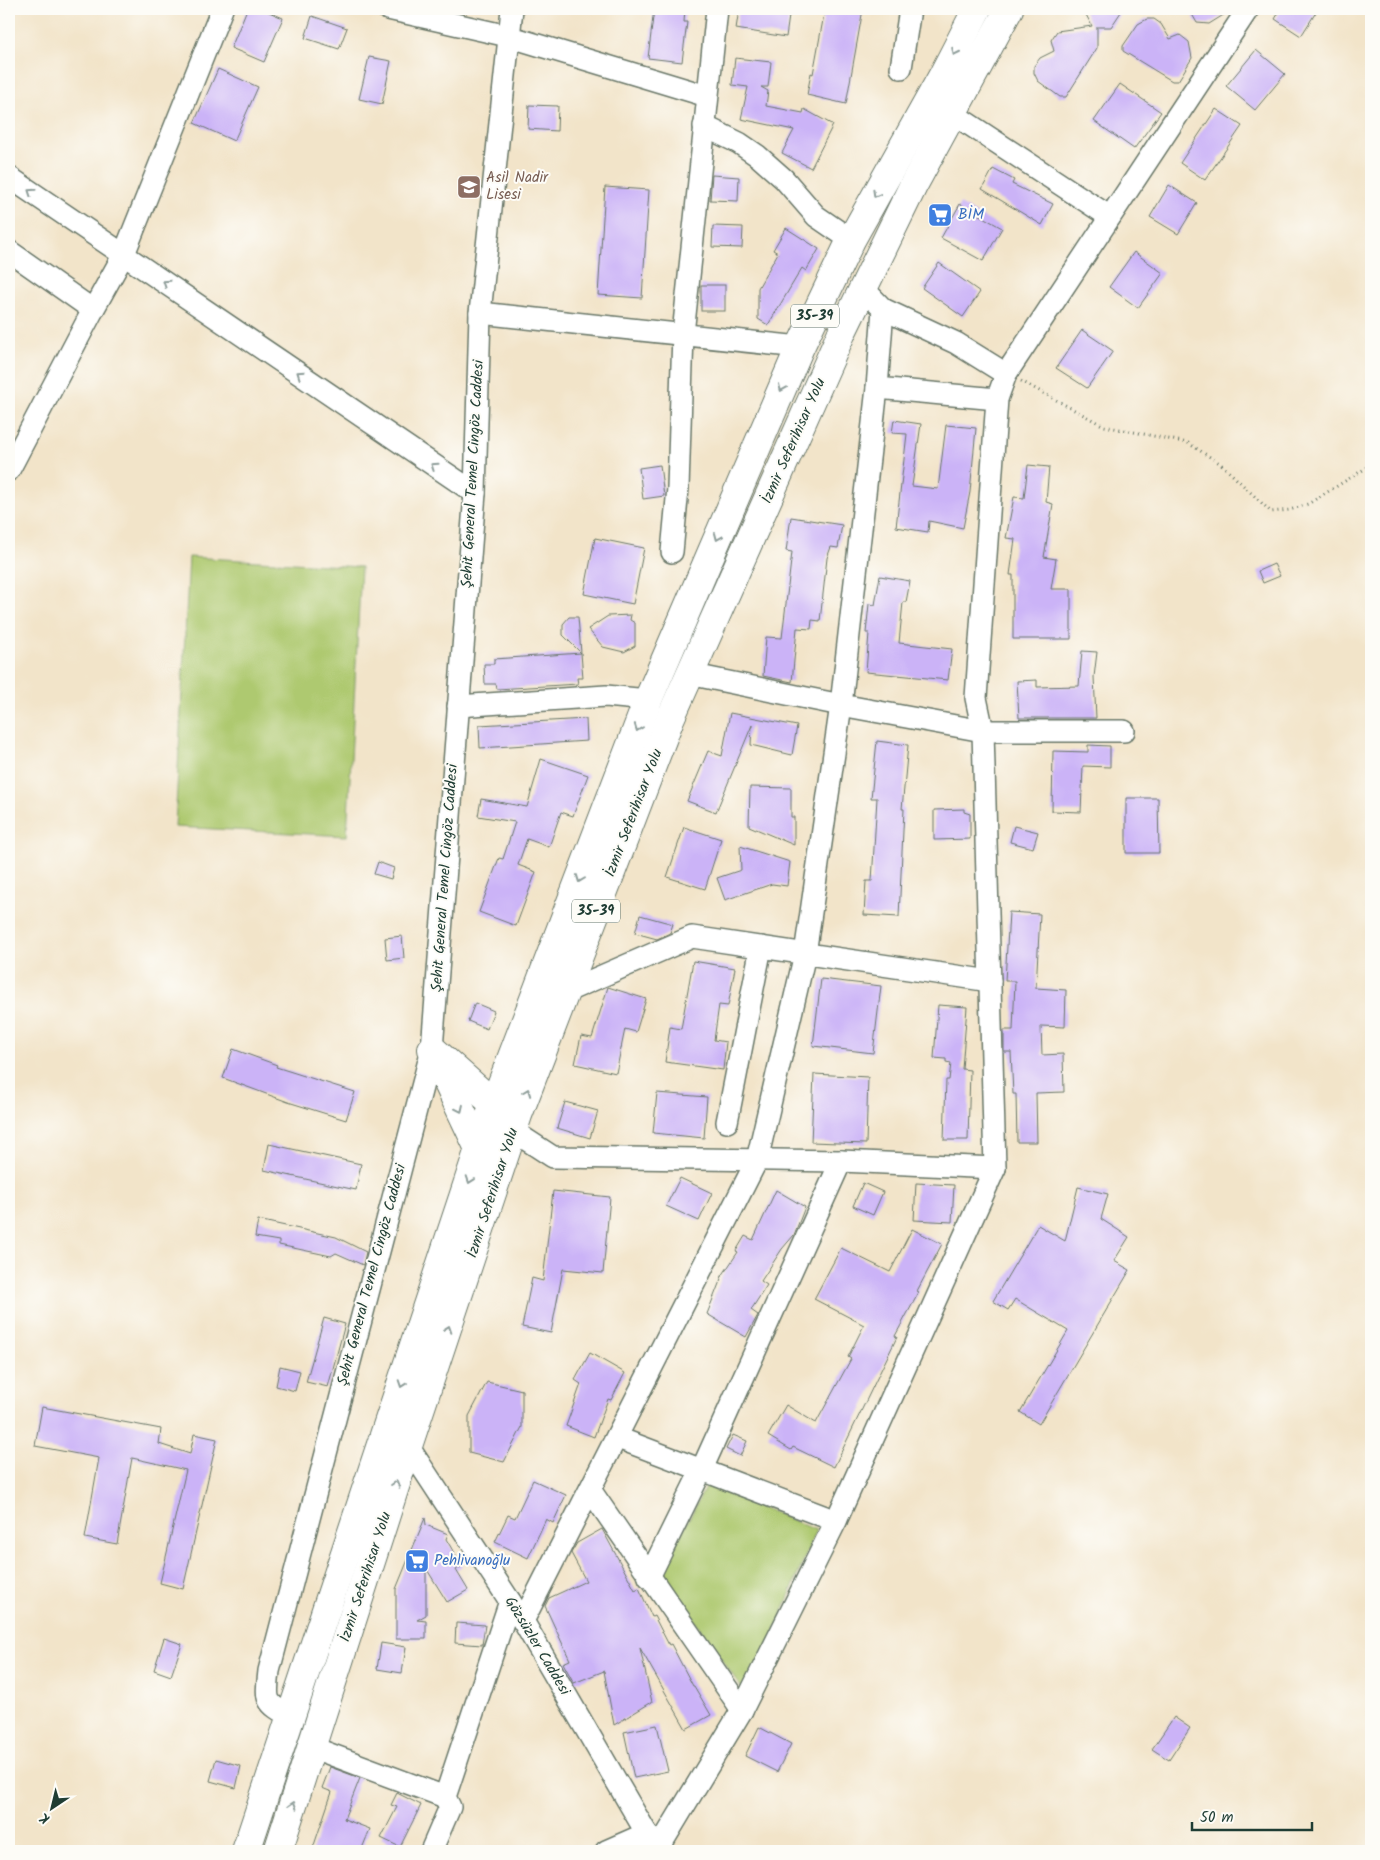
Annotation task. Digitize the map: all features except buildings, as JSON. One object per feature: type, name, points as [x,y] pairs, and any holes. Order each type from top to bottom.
[{"type":"main road","name":"İzmir Seferihisar Yolu","points":[[246,1851],[480,1151],[494,1104],[648,700],[800,347],[851,240],[943,75],[977,9]]},
{"type":"main road","name":"İzmir Seferihisar Yolu","points":[[278,1851],[408,1446],[513,1131],[689,674],[863,288],[952,113],[1009,9]]},
{"type":"main road","points":[[439,1056],[466,1067],[496,1066],[514,1054]]},
{"type":"main road","points":[[439,1056],[494,1104],[513,1131]]},
{"type":"main road","points":[[439,1056],[480,1151]]},
{"type":"street","points":[[10,467],[124,254],[222,9]]},
{"type":"street","points":[[388,9],[508,36],[707,96]]},
{"type":"street","name":"Şehit General Temel Cingöz Caddesi","points":[[292,1716],[273,1707],[266,1694],[269,1671],[439,1056],[458,706],[475,493],[480,313],[512,9]]},
{"type":"street","points":[[672,552],[678,488],[683,334],[717,9]]},
{"type":"street","points":[[901,68],[910,9]]},
{"type":"street","points":[[606,1851],[652,1842],[742,1710],[836,1521],[995,1168],[983,731],[976,698],[997,400],[1006,374],[1248,9]]},
{"type":"street","points":[[952,113],[1110,217]]},
{"type":"street","points":[[704,126],[739,143],[758,156],[784,179],[816,216],[851,240]]},
{"type":"street","points":[[9,177],[475,493]]},
{"type":"street","points":[[9,251],[93,310]]},
{"type":"street","points":[[863,288],[883,309],[956,343],[1006,374]]},
{"type":"street","points":[[523,1620],[618,1438],[757,1160],[805,954],[841,705],[877,388],[883,309]]},
{"type":"street","points":[[480,313],[800,347]]},
{"type":"street","points":[[877,388],[997,400]]},
{"type":"street","points":[[689,674],[841,705],[983,731],[1124,731]]},
{"type":"street","points":[[458,706],[606,696],[648,700]]},
{"type":"street","points":[[565,992],[692,937],[990,981]]},
{"type":"street","points":[[727,1122],[761,947]]},
{"type":"street","points":[[513,1131],[553,1157],[841,1160],[995,1168]]},
{"type":"street","points":[[649,1577],[702,1469],[841,1160]]},
{"type":"street","points":[[618,1438],[836,1521]]},
{"type":"street","name":"Gözsüzler Caddesi","points":[[408,1446],[523,1620],[652,1842]]},
{"type":"street","points":[[591,1491],[742,1710]]},
{"type":"street","points":[[445,1797],[510,1601]]},
{"type":"street","points":[[312,1746],[445,1797],[450,1807],[431,1851]]},
{"type":"path","points":[[1006,374],[1104,426],[1188,443],[1221,464],[1271,512],[1290,510],[1308,504],[1371,465]]},
{"type":"green space","points":[[189,557],[361,567],[347,836],[175,827]]},
{"type":"green space","points":[[707,1484],[816,1530],[748,1697],[661,1573]]},
{"type":"place","name":"Asil Nadir Lisesi","points":[[469,187]]},
{"type":"place","name":"BİM","points":[[940,215]]},
{"type":"place","name":"Pehlivanoğlu","points":[[417,1561]]}]
